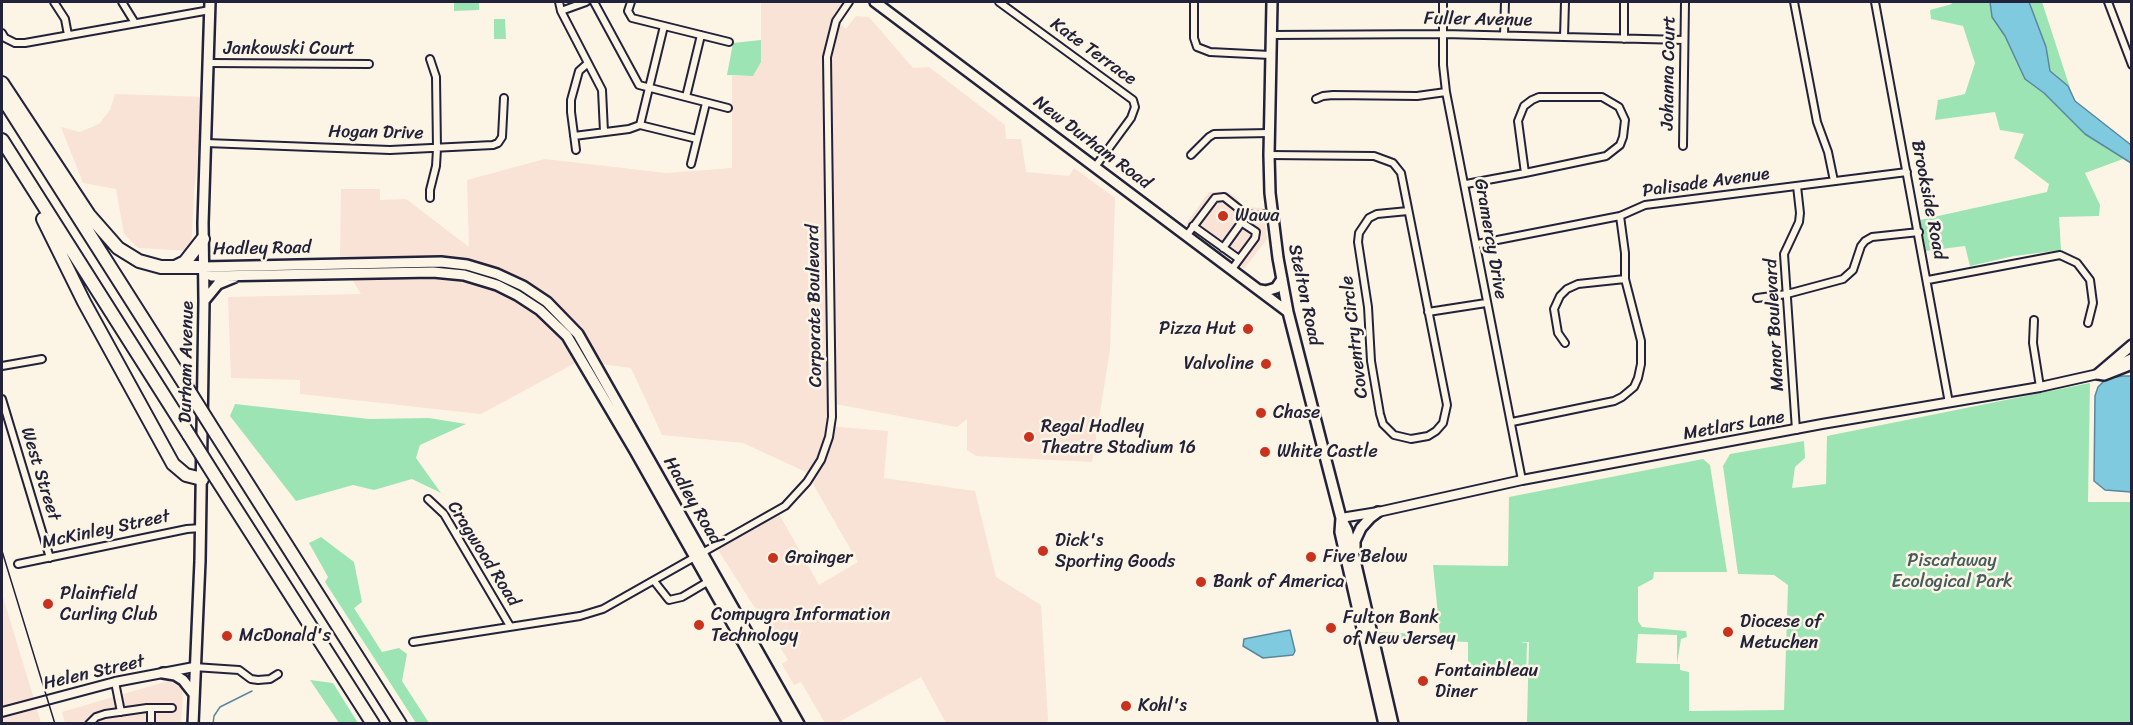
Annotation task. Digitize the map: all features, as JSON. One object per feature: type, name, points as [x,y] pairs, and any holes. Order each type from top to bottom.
[{"type":"highway","points":[[2,83],[89,215],[118,248],[139,261],[161,267],[203,267]]},
{"type":"highway","points":[[2,97],[400,723]]},
{"type":"highway","points":[[2,140],[373,723]]},
{"type":"highway","points":[[30,185],[34,205],[51,234],[84,302],[173,464],[186,475],[202,479]]},
{"type":"highway","points":[[174,267],[185,262],[203,239]]},
{"type":"main road","name":"New Durham Road","points":[[875,2],[1288,312]]},
{"type":"main road","name":"Stelton Road","points":[[1272,2],[1269,155],[1272,213],[1282,279],[1288,312],[1341,518],[1354,556],[1393,723]]},
{"type":"main road","name":"Durham Avenue","points":[[193,723],[201,528],[203,239],[210,6]]},
{"type":"main road","name":"Hadley Road","points":[[789,723],[709,581],[699,555],[578,334],[548,302],[523,286],[497,274],[472,266],[441,262],[203,267],[205,272],[212,276],[441,272],[479,279],[518,295],[540,310],[567,336],[699,555],[799,723]]},
{"type":"main road","points":[[204,301],[218,284],[238,276]]},
{"type":"main road","points":[[1260,290],[1275,288],[1282,279]]},
{"type":"main road","points":[[2098,374],[2132,345]]},
{"type":"main road","points":[[2098,374],[2104,375],[2132,364]]},
{"type":"main road","points":[[1354,556],[1358,534],[1370,518],[1378,512]]},
{"type":"main road","name":"Stelton Road","points":[[1341,518],[1340,532],[1384,723]]},
{"type":"main road","points":[[164,673],[184,680],[194,694]]},
{"type":"street","points":[[54,2],[65,19],[68,35]]},
{"type":"street","points":[[123,2],[135,23]]},
{"type":"street","points":[[559,2],[561,11],[602,90],[604,132]]},
{"type":"street","points":[[561,11],[585,2]]},
{"type":"street","points":[[594,2],[637,82],[648,88],[728,108]]},
{"type":"street","points":[[631,2],[628,11],[632,18],[729,42]]},
{"type":"street","name":"Corporate Boulevard","points":[[699,555],[785,506],[807,482],[830,437],[832,417],[827,57],[836,21],[849,2]]},
{"type":"street","name":"Kate Terrace","points":[[999,2],[1133,100],[1135,107],[1131,118],[1095,167]]},
{"type":"street","points":[[1194,2],[1194,38],[1197,47],[1210,52],[1270,55]]},
{"type":"street","name":"Gramercy Drive","points":[[1443,2],[1443,64],[1446,92],[1466,184],[1486,303],[1522,480]]},
{"type":"street","points":[[1504,35],[1505,2]]},
{"type":"street","points":[[1564,37],[1565,2]]},
{"type":"street","points":[[1624,2],[1624,39]]},
{"type":"street","name":"Johanna Court","points":[[1683,146],[1685,2]]},
{"type":"street","points":[[1794,2],[1817,122],[1828,152],[1834,181]]},
{"type":"street","name":"Brookside Road","points":[[1875,2],[1949,404]]},
{"type":"street","points":[[2108,2],[2132,65]]},
{"type":"street","points":[[2,33],[5,38],[15,43],[25,44],[210,6]]},
{"type":"street","points":[[640,125],[664,26]]},
{"type":"street","name":"Fuller Avenue","points":[[1271,35],[1444,34],[1684,40]]},
{"type":"street","points":[[686,97],[701,35]]},
{"type":"street","points":[[430,59],[436,77],[437,149],[430,198]]},
{"type":"street","name":"Jankowski Court","points":[[209,63],[369,64]]},
{"type":"street","points":[[576,150],[571,112],[572,100],[579,71],[588,63]]},
{"type":"street","points":[[1316,99],[1333,95],[1418,96],[1446,92]]},
{"type":"street","points":[[1466,184],[1525,173],[1606,156],[1620,145],[1625,129],[1619,107],[1602,97],[1539,97],[1532,100],[1524,106],[1518,121],[1525,173]]},
{"type":"street","name":"Hogan Drive","points":[[206,143],[390,150],[437,149],[498,143],[503,133],[504,98]]},
{"type":"street","points":[[691,164],[706,102]]},
{"type":"street","points":[[574,136],[629,129],[640,125],[697,139]]},
{"type":"street","points":[[1191,155],[1209,137],[1219,133],[1270,133]]},
{"type":"street","name":"Coventry Circle","points":[[1269,155],[1374,156],[1387,159],[1401,173],[1447,405],[1443,423],[1436,431],[1428,436],[1411,439],[1402,438],[1388,430],[1380,414],[1371,361],[1368,307],[1358,242],[1359,233],[1369,218],[1377,214],[1408,211]]},
{"type":"street","name":"Palisade Avenue","points":[[1477,244],[1620,216],[1645,205],[1907,172]]},
{"type":"street","name":"Manor Boulevard","points":[[1796,430],[1785,249],[1796,232],[1800,213],[1797,186]]},
{"type":"street","points":[[1187,235],[1215,198],[1224,197],[1243,212],[1257,216],[1272,213]]},
{"type":"street","points":[[1223,248],[1244,219],[1243,212]]},
{"type":"street","points":[[1512,422],[1614,401],[1634,387],[1641,364],[1641,341],[1625,279],[1625,253],[1620,216]]},
{"type":"street","points":[[1232,269],[1255,238],[1256,232],[1241,222]]},
{"type":"street","points":[[1193,226],[1239,259]]},
{"type":"street","points":[[1757,298],[1787,294],[1849,275],[1865,241],[1872,237],[1919,232]]},
{"type":"street","points":[[1928,280],[2060,255],[2082,267],[2090,280],[2093,303],[2088,323]]},
{"type":"street","points":[[1565,343],[1558,333],[1554,309],[1560,296],[1567,289],[1578,284],[1625,279]]},
{"type":"street","points":[[1428,312],[1486,303]]},
{"type":"street","points":[[2034,320],[2033,343],[2040,387]]},
{"type":"street","name":"Metlars Lane","points":[[1341,518],[1522,480],[2040,387],[2098,374],[2132,358]]},
{"type":"street","points":[[2,366],[42,359]]},
{"type":"street","name":"West Street","points":[[2,399],[50,558]]},
{"type":"street","name":"Cragwood Road","points":[[428,499],[444,514],[510,626]]},
{"type":"street","name":"McKinley Street","points":[[18,564],[201,528]]},
{"type":"street","name":"Cragwood Road","points":[[413,642],[580,616],[603,609],[699,555]]},
{"type":"street","points":[[654,581],[669,600],[682,597],[709,581]]},
{"type":"street","points":[[194,667],[239,670],[251,679],[258,680],[270,679],[278,674]]},
{"type":"street","name":"Helen Street","points":[[2,712],[115,682],[194,667]]},
{"type":"street","points":[[115,682],[121,712]]},
{"type":"street","points":[[151,708],[151,723]]},
{"type":"street","points":[[89,723],[96,717],[121,712],[172,708]]},
{"type":"shaded area","points":[[761,2],[847,2],[835,20],[846,29],[856,16],[869,17],[913,68],[929,67],[1005,125],[1006,139],[1021,139],[1026,172],[1069,176],[1074,168],[1115,198],[1110,350],[1092,462],[976,456],[967,450],[967,419],[957,427],[830,403],[829,426],[888,431],[884,478],[975,491],[996,577],[1041,605],[1048,720],[1045,724],[946,723],[921,677],[837,723],[825,723],[801,682],[794,685],[782,664],[788,660],[715,545],[778,512],[819,585],[858,562],[806,472],[743,443],[662,435],[631,368],[579,361],[481,414],[300,394],[300,380],[231,378],[228,297],[361,294],[340,259],[341,189],[380,189],[380,200],[406,199],[469,247],[467,180],[545,159],[666,173],[732,168],[732,76],[753,76],[761,62]]},
{"type":"shaded area","points":[[115,94],[205,97],[194,191],[191,251],[138,248],[124,234],[116,189],[83,183],[61,127],[80,132],[99,124],[110,110]]},
{"type":"shaded area","points":[[1209,192],[1228,192],[1239,200],[1240,207],[1263,208],[1267,239],[1244,269],[1185,225]]},
{"type":"shaded area","points":[[2,594],[30,686],[41,723],[2,723]]},
{"type":"shaded area","points":[[168,681],[181,687],[183,695],[181,723],[65,723],[62,712]]},
{"type":"green space","points":[[454,2],[479,2],[479,10],[454,11]]},
{"type":"green space","points":[[1950,2],[2042,2],[2085,134],[2123,159],[2085,173],[2100,205],[2099,216],[2059,217],[2061,250],[2014,256],[1970,266],[1965,246],[1926,251],[1920,220],[2047,192],[2049,184],[2014,158],[2024,134],[2000,130],[1995,112],[1935,120],[1938,100],[1965,94],[1975,63],[1963,26],[1931,19],[1930,10],[1952,4]]},
{"type":"green space","points":[[494,19],[505,19],[506,39],[494,39]]},
{"type":"green space","points":[[761,40],[761,62],[753,76],[727,75],[733,43]]},
{"type":"green space","name":"Piscataway Ecological Park","points":[[2090,383],[2088,502],[2131,502],[2131,723],[1527,723],[1529,642],[1520,642],[1527,643],[1526,676],[1468,671],[1468,642],[1381,638],[1378,632],[1440,635],[1433,565],[1508,566],[1509,497],[1703,459],[1710,465],[1727,572],[1654,572],[1653,579],[1638,587],[1638,621],[1642,627],[1686,631],[1687,637],[1681,639],[1677,664],[1680,664],[1680,670],[1689,672],[1689,711],[1784,710],[1788,585],[1774,575],[1738,574],[1723,466],[1730,454],[1804,441],[1805,458],[1795,467],[1792,488],[1826,484],[1827,436]],"holes":[[[1638,634],[1677,635],[1677,664],[1636,663]]]},
{"type":"green space","points":[[235,404],[369,419],[429,418],[466,424],[420,445],[416,458],[441,493],[412,479],[374,490],[353,485],[296,501],[230,416]]},
{"type":"green space","points":[[321,537],[354,562],[362,602],[354,608],[382,652],[399,648],[407,654],[402,681],[429,723],[416,723],[325,582],[328,577],[309,543]]},
{"type":"green space","points":[[310,680],[333,683],[358,723],[339,723]]},
{"type":"water","points":[[1990,2],[2029,2],[2046,47],[2050,71],[2068,86],[2075,101],[2131,145],[2131,163],[2085,134],[2044,93],[2025,79],[2005,36],[1992,17]]},
{"type":"water","points":[[2131,376],[2131,492],[2105,490],[2094,481],[2095,396],[2098,387],[2103,382],[2110,378]]},
{"type":"water","points":[[1290,630],[1295,651],[1293,655],[1263,658],[1243,646],[1244,639]]},
{"type":"waterway","points":[[213,724],[214,716],[220,707],[252,691]]},
{"type":"railway","points":[[2,551],[55,724]]},
{"type":"place","name":"Wawa","points":[[1223,216]]},
{"type":"place","name":"Pizza Hut","points":[[1248,329]]},
{"type":"place","name":"Valvoline","points":[[1266,364]]},
{"type":"place","name":"Chase","points":[[1261,413]]},
{"type":"place","name":"Regal Hadley Theatre Stadium 16","points":[[1029,437]]},
{"type":"place","name":"White Castle","points":[[1265,452]]},
{"type":"place","name":"Dick's Sporting Goods","points":[[1043,551]]},
{"type":"place","name":"Five Below","points":[[1311,557]]},
{"type":"place","name":"Grainger","points":[[773,558]]},
{"type":"place","name":"Bank of America","points":[[1201,582]]},
{"type":"place","name":"Plainfield Curling Club","points":[[48,604]]},
{"type":"place","name":"Compugra Information Technology","points":[[699,625]]},
{"type":"place","name":"Fulton Bank of New Jersey","points":[[1331,628]]},
{"type":"place","name":"Diocese of Metuchen","points":[[1728,632]]},
{"type":"place","name":"McDonald's","points":[[227,636]]},
{"type":"place","name":"Fontainbleau Diner","points":[[1423,681]]},
{"type":"place","name":"Kohl's","points":[[1126,706]]}]
